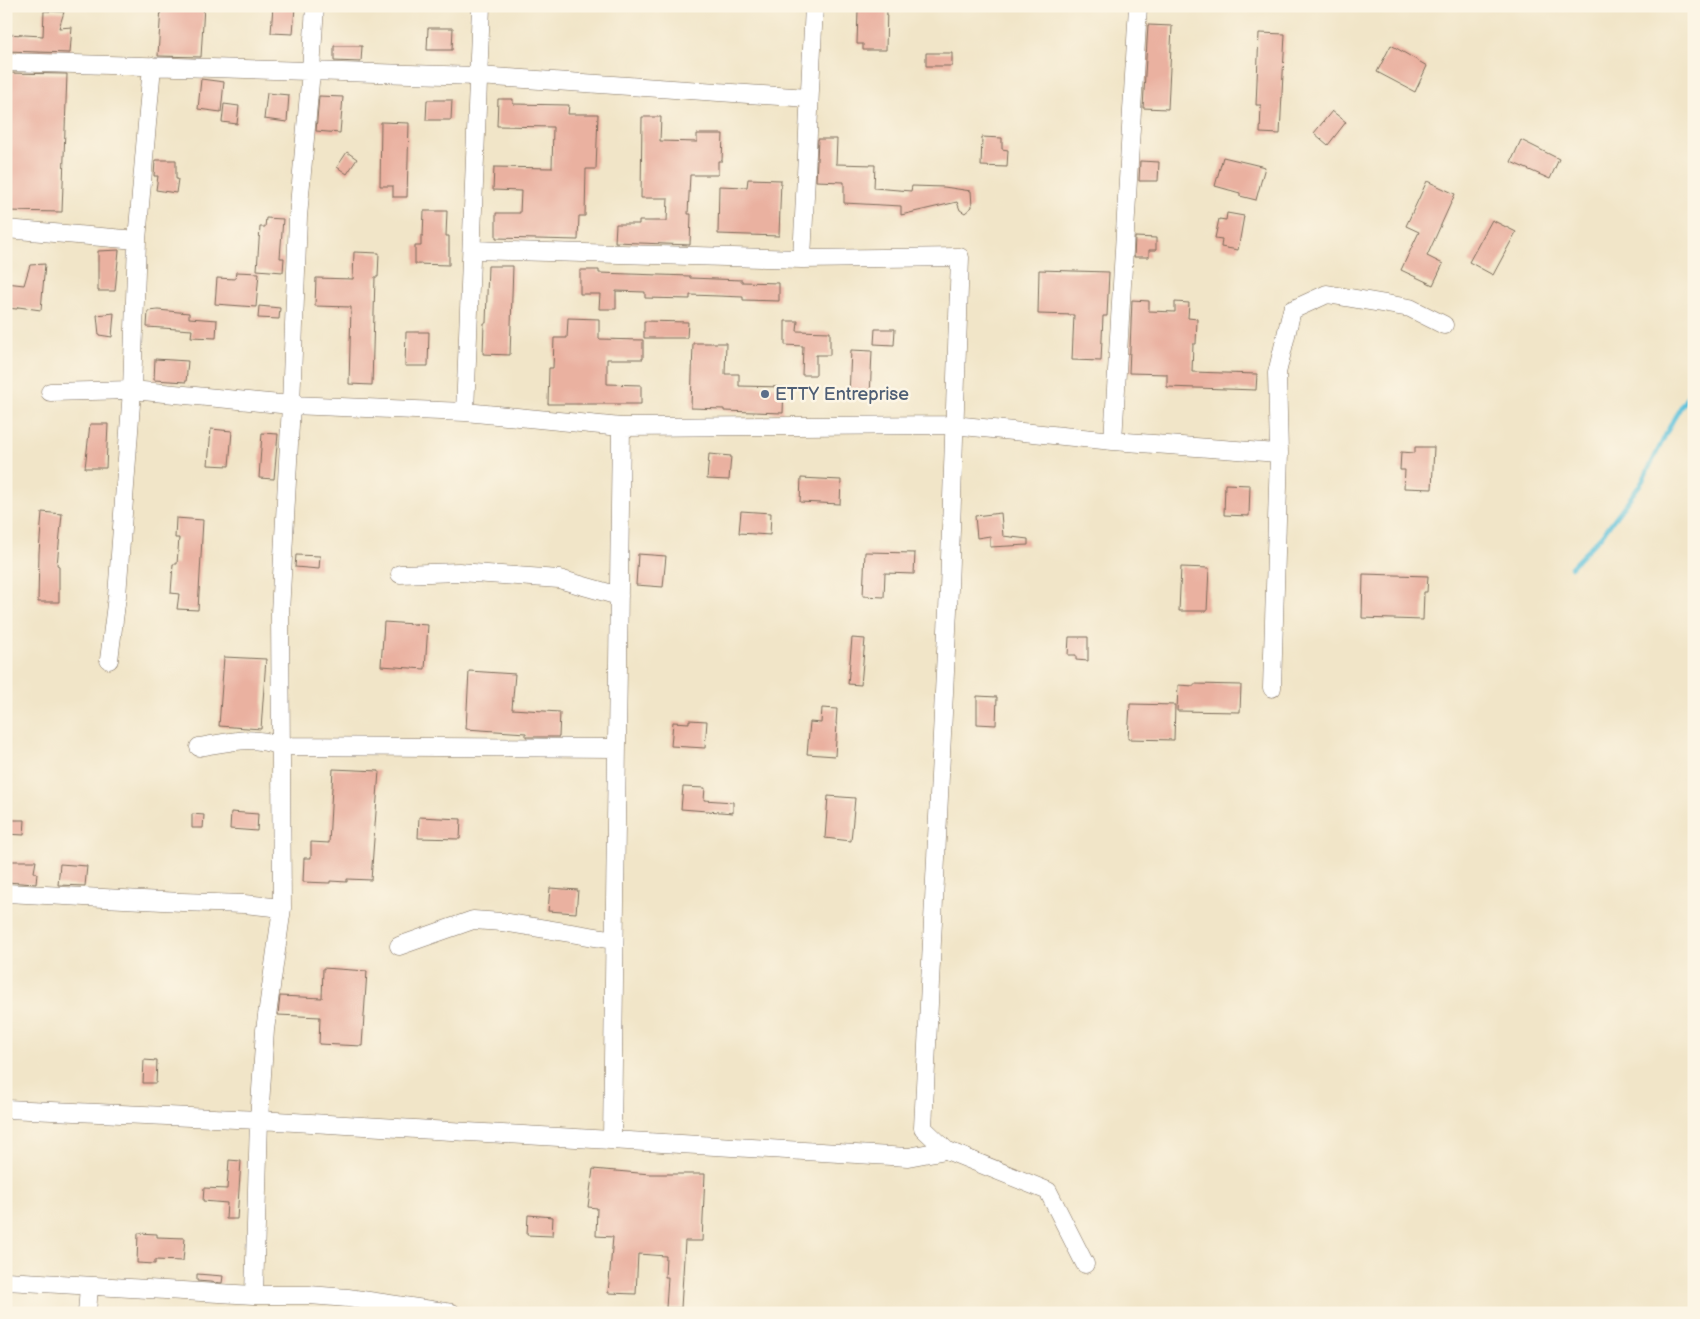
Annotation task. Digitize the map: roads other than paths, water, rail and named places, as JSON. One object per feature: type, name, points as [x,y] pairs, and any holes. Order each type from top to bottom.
[{"type":"street","points":[[254,1295],[259,1120],[265,1030],[282,908],[280,613],[291,406],[298,216],[315,6]]},
{"type":"street","points":[[466,412],[481,6]]},
{"type":"street","points":[[802,260],[814,6]]},
{"type":"street","points":[[1113,442],[1138,6]]},
{"type":"street","points":[[6,62],[478,76],[809,98]]},
{"type":"street","points":[[110,660],[117,596],[132,390],[136,240],[152,66]]},
{"type":"street","points":[[6,229],[136,240]]},
{"type":"street","points":[[472,250],[802,260],[960,258],[949,589],[923,1128],[946,1150],[1048,1192],[1085,1264]]},
{"type":"street","points":[[1272,688],[1280,453],[1277,373],[1292,310],[1327,294],[1410,308],[1444,325]]},
{"type":"street","points":[[50,392],[132,390],[291,406],[466,412],[620,427],[953,425],[1113,442],[1280,453]]},
{"type":"street","points":[[612,1140],[620,427]]},
{"type":"street","points":[[400,574],[459,572],[560,579],[619,596]]},
{"type":"street","points":[[199,747],[251,739],[281,746],[616,748]]},
{"type":"street","points":[[6,893],[244,904],[282,908]]},
{"type":"street","points":[[399,946],[473,920],[502,922],[614,940]]},
{"type":"street","points":[[6,1109],[259,1120],[908,1157],[946,1150]]},
{"type":"street","points":[[6,1281],[254,1295],[309,1295],[348,1298],[410,1310],[452,1313]]},
{"type":"street","points":[[87,1313],[89,1286]]},
{"type":"waterway","points":[[1571,567],[1602,535],[1642,482],[1673,420],[1694,385]]},
{"type":"place","name":"ETTY Entreprise","points":[[765,394]]}]
